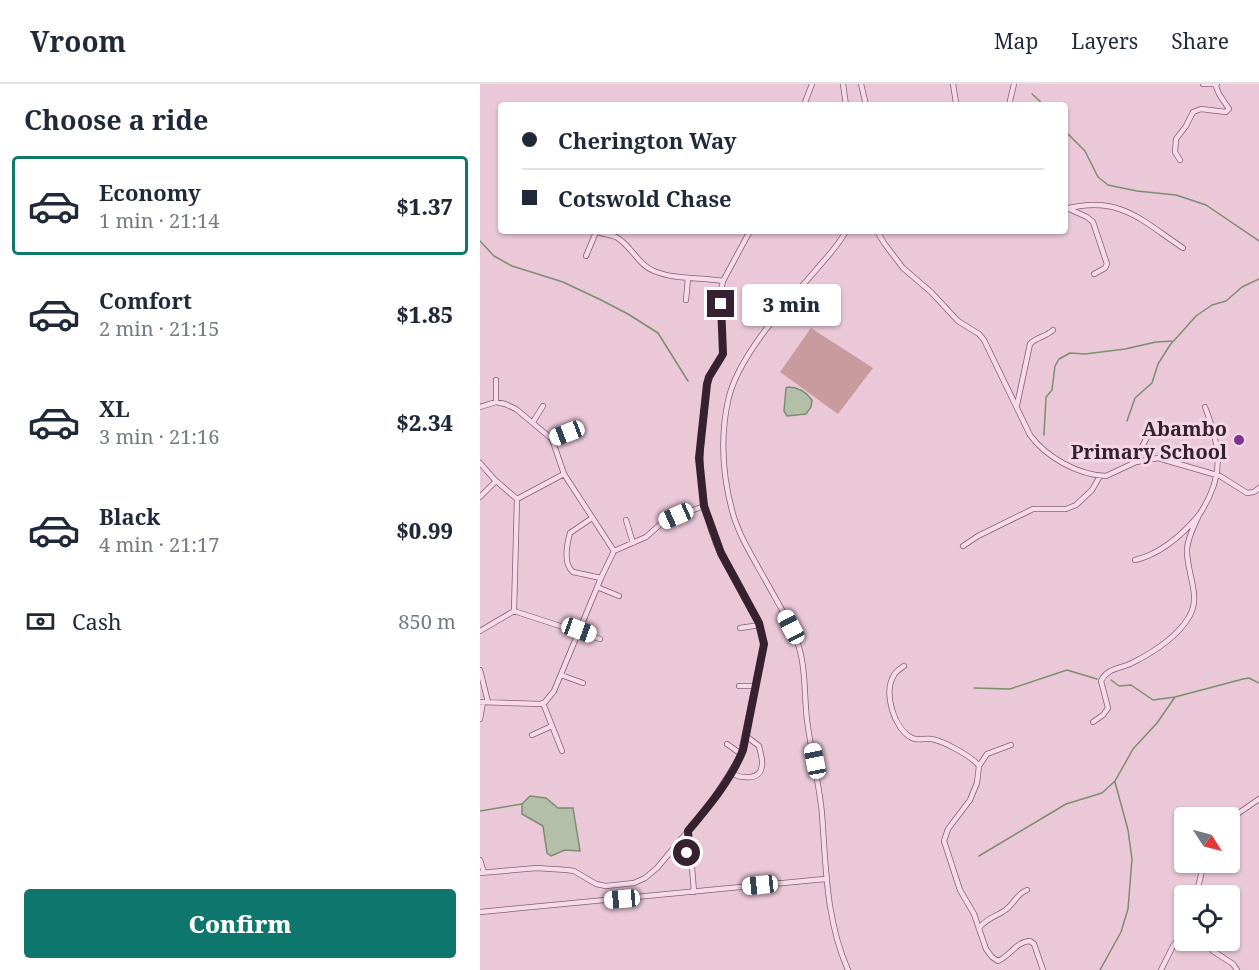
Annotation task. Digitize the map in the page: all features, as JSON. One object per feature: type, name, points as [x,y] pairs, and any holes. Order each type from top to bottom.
[{"type":"street","points":[[805,102],[812,84]]},
{"type":"street","points":[[843,84],[846,102]]},
{"type":"street","points":[[861,84],[865,102]]},
{"type":"street","points":[[953,84],[956,102]]},
{"type":"street","points":[[1010,102],[1014,84]]},
{"type":"street","points":[[1180,160],[1175,152],[1176,139],[1193,112],[1201,109],[1226,112],[1229,109],[1219,94],[1216,84],[1203,84]]},
{"type":"street","points":[[1068,208],[1090,205],[1124,209],[1183,248]]},
{"type":"street","points":[[1068,209],[1091,219],[1097,229],[1107,264],[1105,268],[1094,274]]},
{"type":"street","points":[[586,256],[594,234]]},
{"type":"street","points":[[616,234],[650,270],[688,278],[723,281]]},
{"type":"street","points":[[480,860],[482,873],[548,868],[574,871],[601,886],[634,883],[645,878],[657,868],[708,807],[741,754],[764,644],[760,625],[721,553],[704,506],[700,447],[707,384],[723,354],[721,291],[723,281],[748,234]]},
{"type":"street","points":[[844,234],[835,248],[775,318],[749,356],[728,400],[724,449],[733,514],[798,645],[818,781],[825,879],[837,941],[848,970]]},
{"type":"street","points":[[879,234],[903,268],[958,321],[979,334],[984,340],[1030,435],[1045,452],[1065,464],[1100,476],[1110,475],[1136,462],[1158,458],[1216,474],[1247,493],[1259,488]]},
{"type":"street","points":[[686,300],[688,278]]},
{"type":"street","points":[[1017,406],[1030,344],[1036,339],[1046,337],[1053,330]]},
{"type":"street","points":[[496,380],[496,402]]},
{"type":"street","points":[[480,407],[496,402],[516,409],[552,439],[557,448],[564,474],[614,551]]},
{"type":"street","points":[[533,422],[543,406]]},
{"type":"street","points":[[1093,722],[1108,708],[1102,686],[1103,678],[1110,671],[1139,659],[1175,634],[1191,614],[1194,594],[1187,550],[1200,514],[1212,493],[1219,455],[1205,407]]},
{"type":"street","points":[[552,439],[581,428]]},
{"type":"street","points":[[1136,462],[1152,428]]},
{"type":"street","points":[[1140,453],[1144,454],[1147,460]]},
{"type":"street","points":[[480,464],[517,499]]},
{"type":"street","points":[[517,499],[564,474]]},
{"type":"street","points":[[963,546],[978,536],[1033,509],[1065,509],[1076,505],[1087,496],[1100,476]]},
{"type":"street","points":[[480,497],[496,481]]},
{"type":"street","points":[[514,611],[517,499]]},
{"type":"street","points":[[484,702],[543,703],[551,696],[614,551],[646,537],[664,521],[704,506]]},
{"type":"street","points":[[1136,560],[1150,555],[1172,541],[1200,514]]},
{"type":"street","points":[[592,518],[570,533],[567,563],[569,570],[573,572],[601,578]]},
{"type":"street","points":[[626,520],[633,543]]},
{"type":"street","points":[[597,587],[619,596]]},
{"type":"street","points":[[480,631],[514,611],[579,630],[600,639]]},
{"type":"street","points":[[740,628],[760,625]]},
{"type":"street","points":[[904,666],[893,676],[890,692],[895,718],[902,728],[913,739],[936,740],[969,756],[979,766]]},
{"type":"street","points":[[480,670],[484,702],[480,719]]},
{"type":"street","points":[[561,675],[583,683]]},
{"type":"street","points":[[739,686],[756,686]]},
{"type":"street","points":[[543,703],[562,751]]},
{"type":"street","points":[[532,735],[552,726]]},
{"type":"street","points":[[731,773],[741,778],[748,778],[758,774],[761,769],[759,746],[746,736]]},
{"type":"street","points":[[727,744],[741,754]]},
{"type":"street","points":[[1011,745],[987,754],[979,766],[977,783],[970,800],[948,829],[944,841],[960,890],[980,928],[986,949],[994,959],[1001,960],[1022,942],[1030,941],[1034,944],[1043,970]]},
{"type":"street","points":[[1240,812],[1259,799]]},
{"type":"street","points":[[688,831],[687,859],[692,867],[694,892]]},
{"type":"street","points":[[480,912],[825,879]]},
{"type":"street","points":[[980,928],[987,918],[1005,910],[1018,894],[1027,890]]},
{"type":"street","points":[[1161,970],[1174,945]]},
{"type":"street","points":[[1213,951],[1233,964],[1237,970]]},
{"type":"shaded area","points":[[811,328],[873,368],[838,414],[780,372]]},
{"type":"shaded area","points":[[786,388],[802,390],[812,400],[811,407],[806,414],[787,416],[784,411]]},
{"type":"shaded area","points":[[530,796],[546,798],[558,808],[573,808],[580,851],[565,850],[551,856],[547,853],[543,826],[522,814],[522,804]]},
{"type":"waterway","points":[[1032,94],[1041,102]]},
{"type":"waterway","points":[[1068,134],[1085,151],[1098,177],[1108,185],[1176,195],[1206,205],[1259,241]]},
{"type":"waterway","points":[[480,241],[494,256],[512,266],[563,282],[628,314],[658,333],[688,381]]},
{"type":"waterway","points":[[1127,421],[1135,398],[1152,383],[1158,364],[1170,345],[1196,316],[1212,305],[1226,301],[1242,287],[1259,279]]},
{"type":"waterway","points":[[1044,435],[1046,397],[1052,390],[1055,366],[1059,359],[1070,353],[1085,354],[1174,341]]},
{"type":"waterway","points":[[974,688],[1010,689],[1067,670],[1097,679]]},
{"type":"waterway","points":[[1111,680],[1119,686],[1131,685],[1153,700],[1175,697],[1249,678],[1259,683]]},
{"type":"waterway","points":[[979,856],[1066,804],[1102,793],[1115,781],[1133,749],[1157,723],[1175,697]]},
{"type":"waterway","points":[[1100,970],[1121,932],[1128,909],[1132,859],[1128,830],[1115,782]]},
{"type":"waterway","points":[[480,811],[522,804]]},
{"type":"place","name":"Abambo Primary School","points":[[1239,440]]},
{"type":"route","points":[[687,853],[688,831],[708,807],[743,750],[764,644],[759,623],[721,553],[710,527],[701,483],[699,458],[707,384],[709,377],[722,359],[724,348],[721,304]]}]
